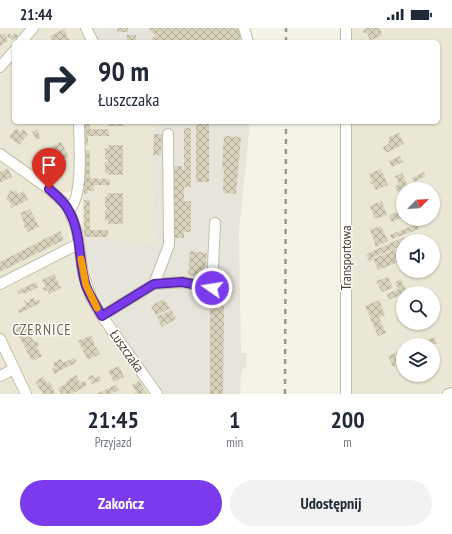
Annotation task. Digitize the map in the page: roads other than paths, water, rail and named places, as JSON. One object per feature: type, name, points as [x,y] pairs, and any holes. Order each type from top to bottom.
[{"type":"street","points":[[23,40],[33,28]]},
{"type":"street","points":[[86,28],[92,40]]},
{"type":"street","points":[[244,28],[247,40]]},
{"type":"street","points":[[346,28],[346,40]]},
{"type":"street","points":[[0,67],[12,52]]},
{"type":"street","points":[[69,210],[75,203],[78,189],[79,124]]},
{"type":"street","name":"Transportowa","points":[[346,124],[346,394]]},
{"type":"street","points":[[154,284],[168,245],[168,134]]},
{"type":"street","name":"Łuszczaka","points":[[0,154],[49,189],[64,202],[69,210],[77,232],[86,285],[91,297],[102,316],[157,394]]},
{"type":"street","points":[[102,316],[154,284],[182,282],[212,288],[215,223]]},
{"type":"street","points":[[0,284],[78,244]]},
{"type":"street","points":[[0,339],[26,394]]},
{"type":"street","points":[[0,376],[14,369]]},
{"type":"street","points":[[448,394],[452,392]]},
{"type":"railway","points":[[286,28],[286,40]]},
{"type":"railway","points":[[285,394],[286,124]]},
{"type":"district","name":"CZERNICE","points":[[42,329]]}]
